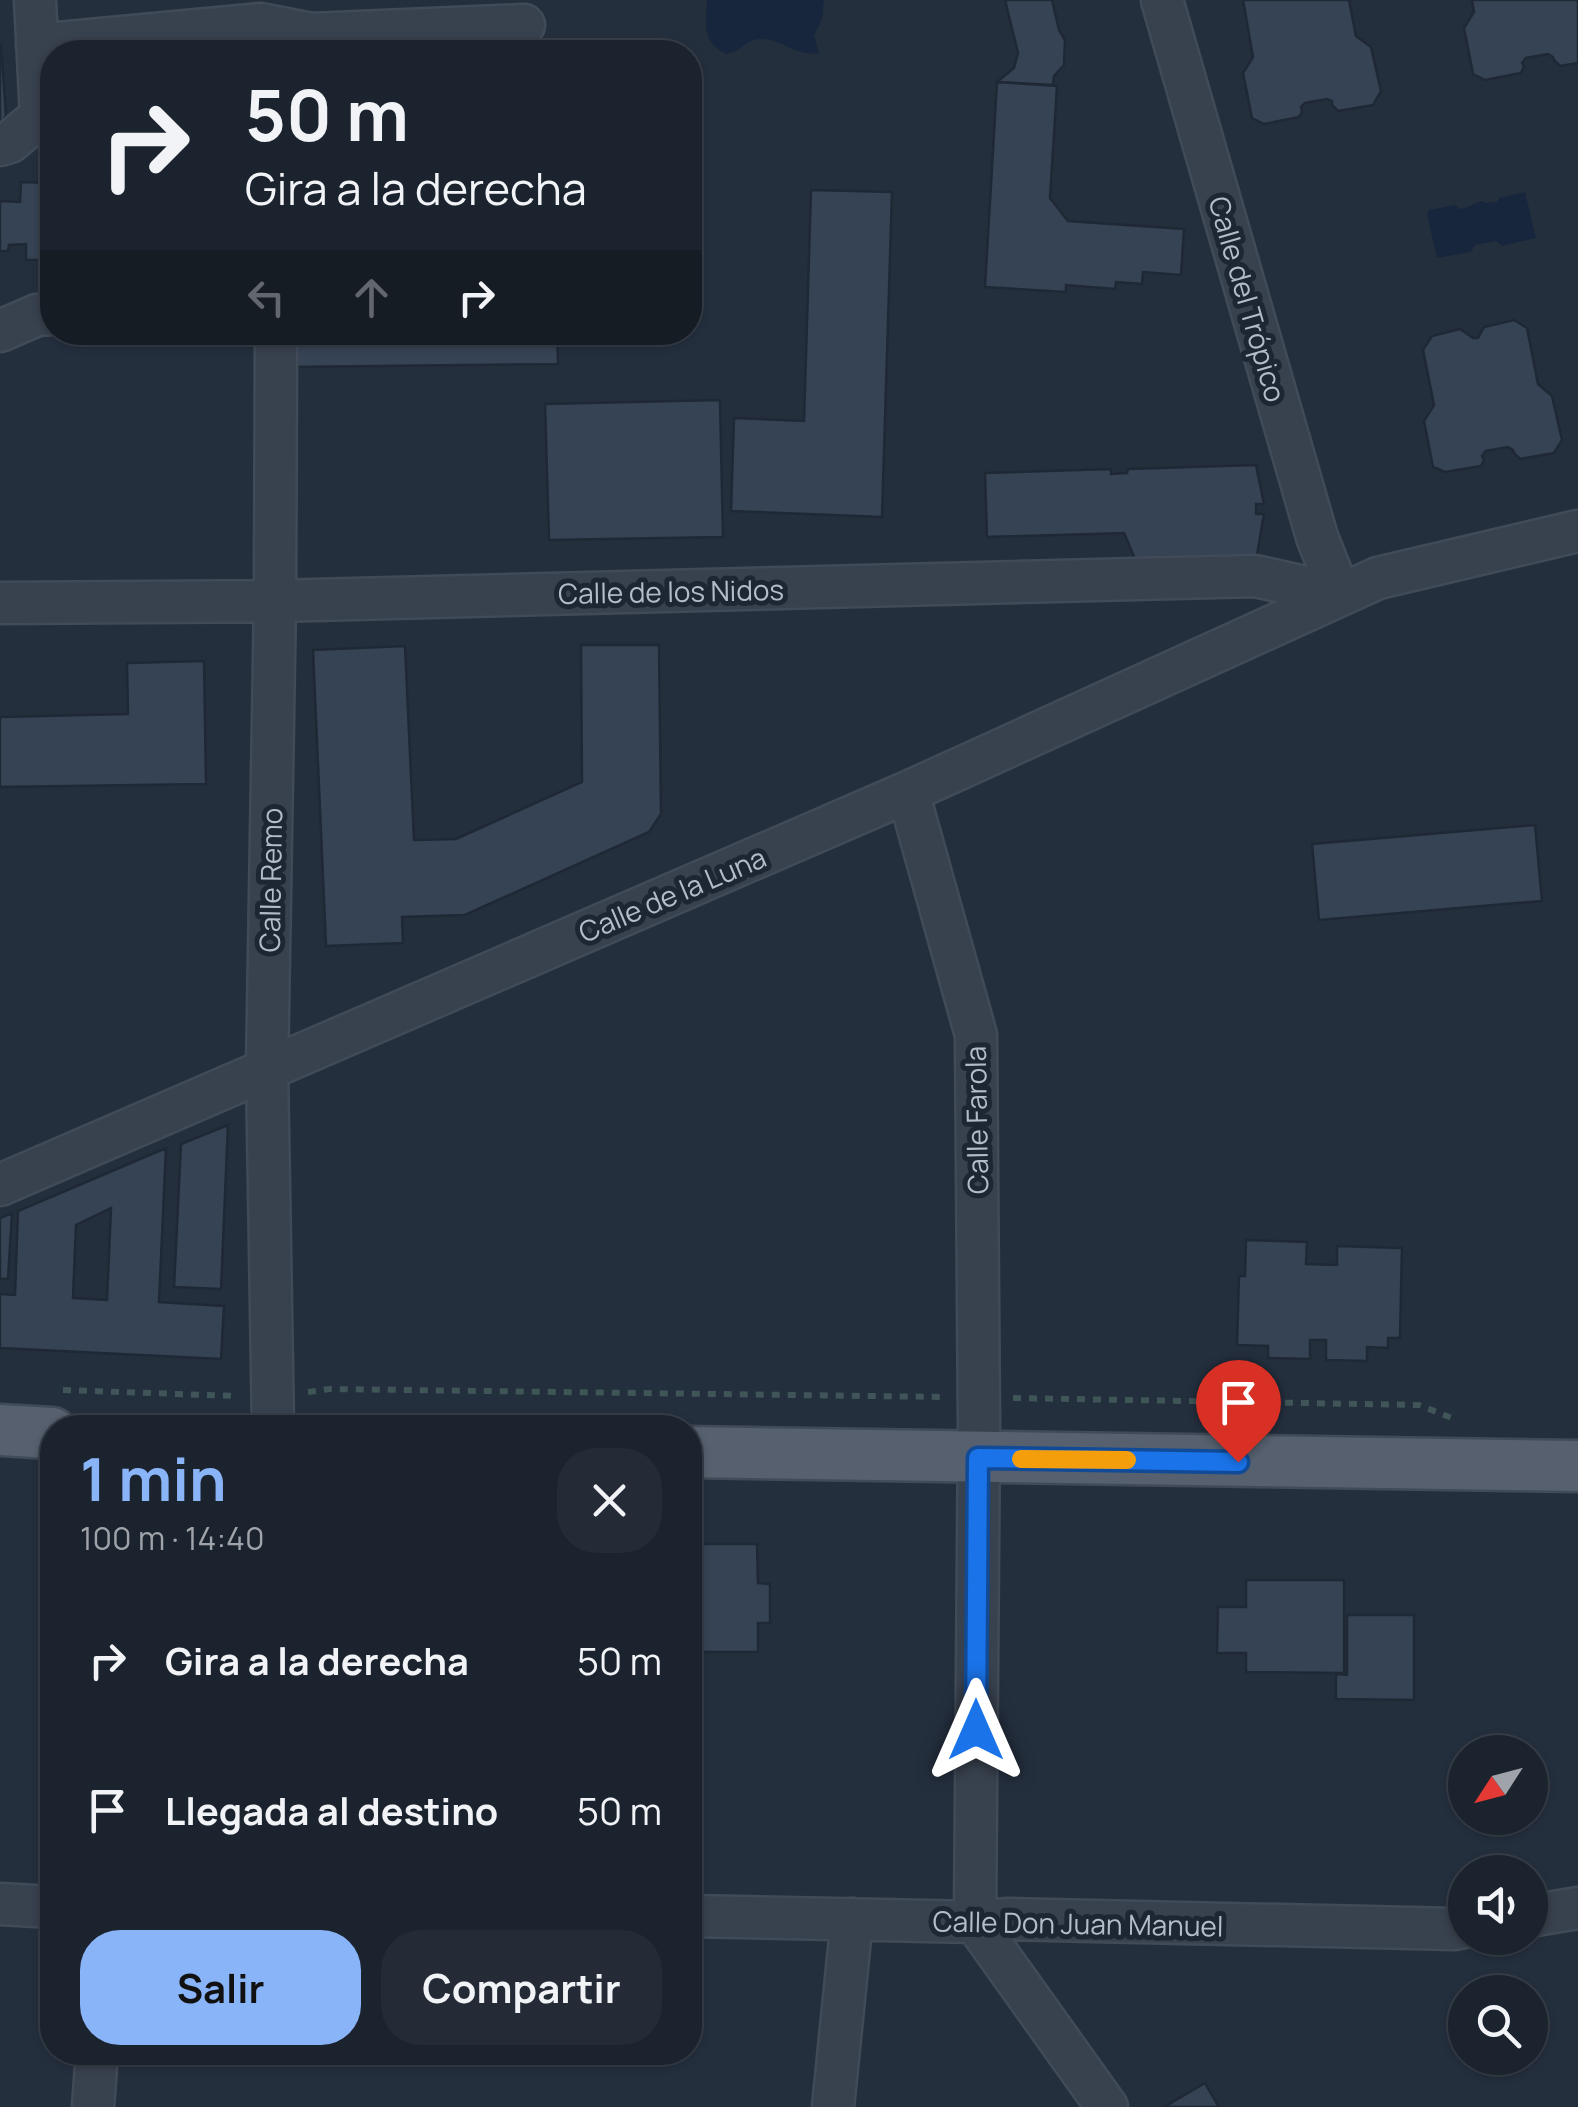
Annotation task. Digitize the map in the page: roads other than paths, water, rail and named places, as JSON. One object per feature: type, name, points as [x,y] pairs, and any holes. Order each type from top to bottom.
[{"type":"main road","points":[[0,1430],[40,1417]]},
{"type":"main road","points":[[702,1452],[1578,1466]]},
{"type":"street","points":[[35,0],[40,61]]},
{"type":"street","name":"Calle del Trópico","points":[[1162,0],[1316,537],[1340,595]]},
{"type":"street","points":[[91,40],[262,24],[273,39],[524,25]]},
{"type":"street","points":[[0,145],[40,121]]},
{"type":"street","points":[[0,331],[40,315]]},
{"type":"street","name":"Calle Remo","points":[[273,1412],[267,1069],[276,345]]},
{"type":"street","name":"Calle de la Luna","points":[[0,1185],[908,792],[1378,578],[1578,531]]},
{"type":"street","name":"Calle de los Nidos","points":[[0,603],[275,601],[1255,576],[1340,595]]},
{"type":"street","name":"Calle Farola","points":[[908,792],[976,1035],[979,1398],[975,1922]]},
{"type":"street","points":[[0,1904],[40,1906]]},
{"type":"street","points":[[1548,1913],[1578,1908]]},
{"type":"street","name":"Calle Don Juan Manuel","points":[[702,1916],[1448,1928]]},
{"type":"street","points":[[833,2107],[852,1920]]},
{"type":"street","points":[[975,1922],[1106,2107]]},
{"type":"street","points":[[93,2107],[96,2065]]},
{"type":"water","points":[[707,0],[824,0],[822,19],[814,36],[819,53],[804,53],[763,39],[726,54],[709,38]]},
{"type":"water","points":[[1525,192],[1536,238],[1502,246],[1496,241],[1475,245],[1471,252],[1437,258],[1429,210],[1455,205],[1460,209]]}]
